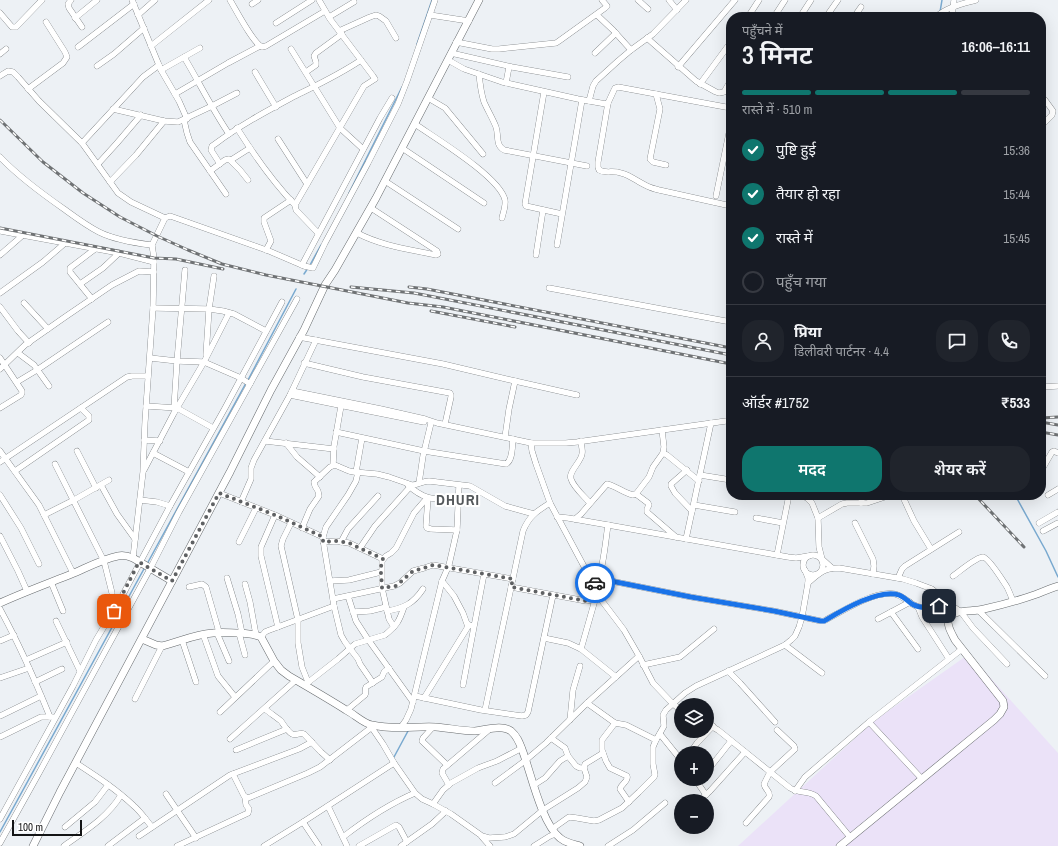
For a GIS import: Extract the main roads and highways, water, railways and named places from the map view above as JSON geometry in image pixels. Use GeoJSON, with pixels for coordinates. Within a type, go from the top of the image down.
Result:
{"type":"FeatureCollection","features":[{"type":"Feature","properties":{"kind":"waterway"},"geometry":{"type":"LineString","coordinates":[[417,44],[432,0]]}},
{"type":"Feature","properties":{"kind":"waterway"},"geometry":{"type":"LineString","coordinates":[[940,12],[942,0]]}},
{"type":"Feature","properties":{"kind":"waterway"},"geometry":{"type":"LineString","coordinates":[[349,193],[402,87]]}},
{"type":"Feature","properties":{"kind":"waterway"},"geometry":{"type":"LineString","coordinates":[[310,265],[321,245]]}},
{"type":"Feature","properties":{"kind":"waterway"},"geometry":{"type":"LineString","coordinates":[[304,274],[308,268]]}},
{"type":"Feature","properties":{"kind":"waterway"},"geometry":{"type":"LineString","coordinates":[[248,380],[296,289]]}},
{"type":"Feature","properties":{"kind":"waterway"},"geometry":{"type":"LineString","coordinates":[[147,564],[246,383]]}},
{"type":"Feature","properties":{"kind":"waterway"},"geometry":{"type":"LineString","coordinates":[[1018,500],[1046,551],[1058,577]]}},
{"type":"Feature","properties":{"kind":"waterway"},"geometry":{"type":"LineString","coordinates":[[0,832],[145,567]]}},
{"type":"Feature","properties":{"kind":"waterway"},"geometry":{"type":"LineString","coordinates":[[394,757],[408,731]]}},
{"type":"Feature","properties":{"kind":"railway"},"geometry":{"type":"LineString","coordinates":[[0,120],[43,162],[83,193],[120,217],[157,236],[222,264],[266,275],[408,303],[443,307],[726,363]]}},
{"type":"Feature","properties":{"kind":"railway"},"geometry":{"type":"LineString","coordinates":[[0,228],[154,258],[176,259],[223,269]]}},
{"type":"Feature","properties":{"kind":"railway"},"geometry":{"type":"LineString","coordinates":[[351,287],[414,293],[726,354]]}},
{"type":"Feature","properties":{"kind":"railway"},"geometry":{"type":"LineString","coordinates":[[409,287],[427,289],[726,347]]}},
{"type":"Feature","properties":{"kind":"railway"},"geometry":{"type":"LineString","coordinates":[[431,311],[515,327]]}},
{"type":"Feature","properties":{"kind":"railway"},"geometry":{"type":"LineString","coordinates":[[1046,418],[1058,417]]}},
{"type":"Feature","properties":{"kind":"railway"},"geometry":{"type":"LineString","coordinates":[[1046,423],[1058,425]]}},
{"type":"Feature","properties":{"kind":"railway"},"geometry":{"type":"LineString","coordinates":[[1046,433],[1058,435]]}},
{"type":"Feature","properties":{"kind":"railway"},"geometry":{"type":"LineString","coordinates":[[980,500],[1024,547]]}},
{"type":"Feature","properties":{"kind":"district","name":"DHURI"},"geometry":{"type":"Point","coordinates":[458,500]}}]}
